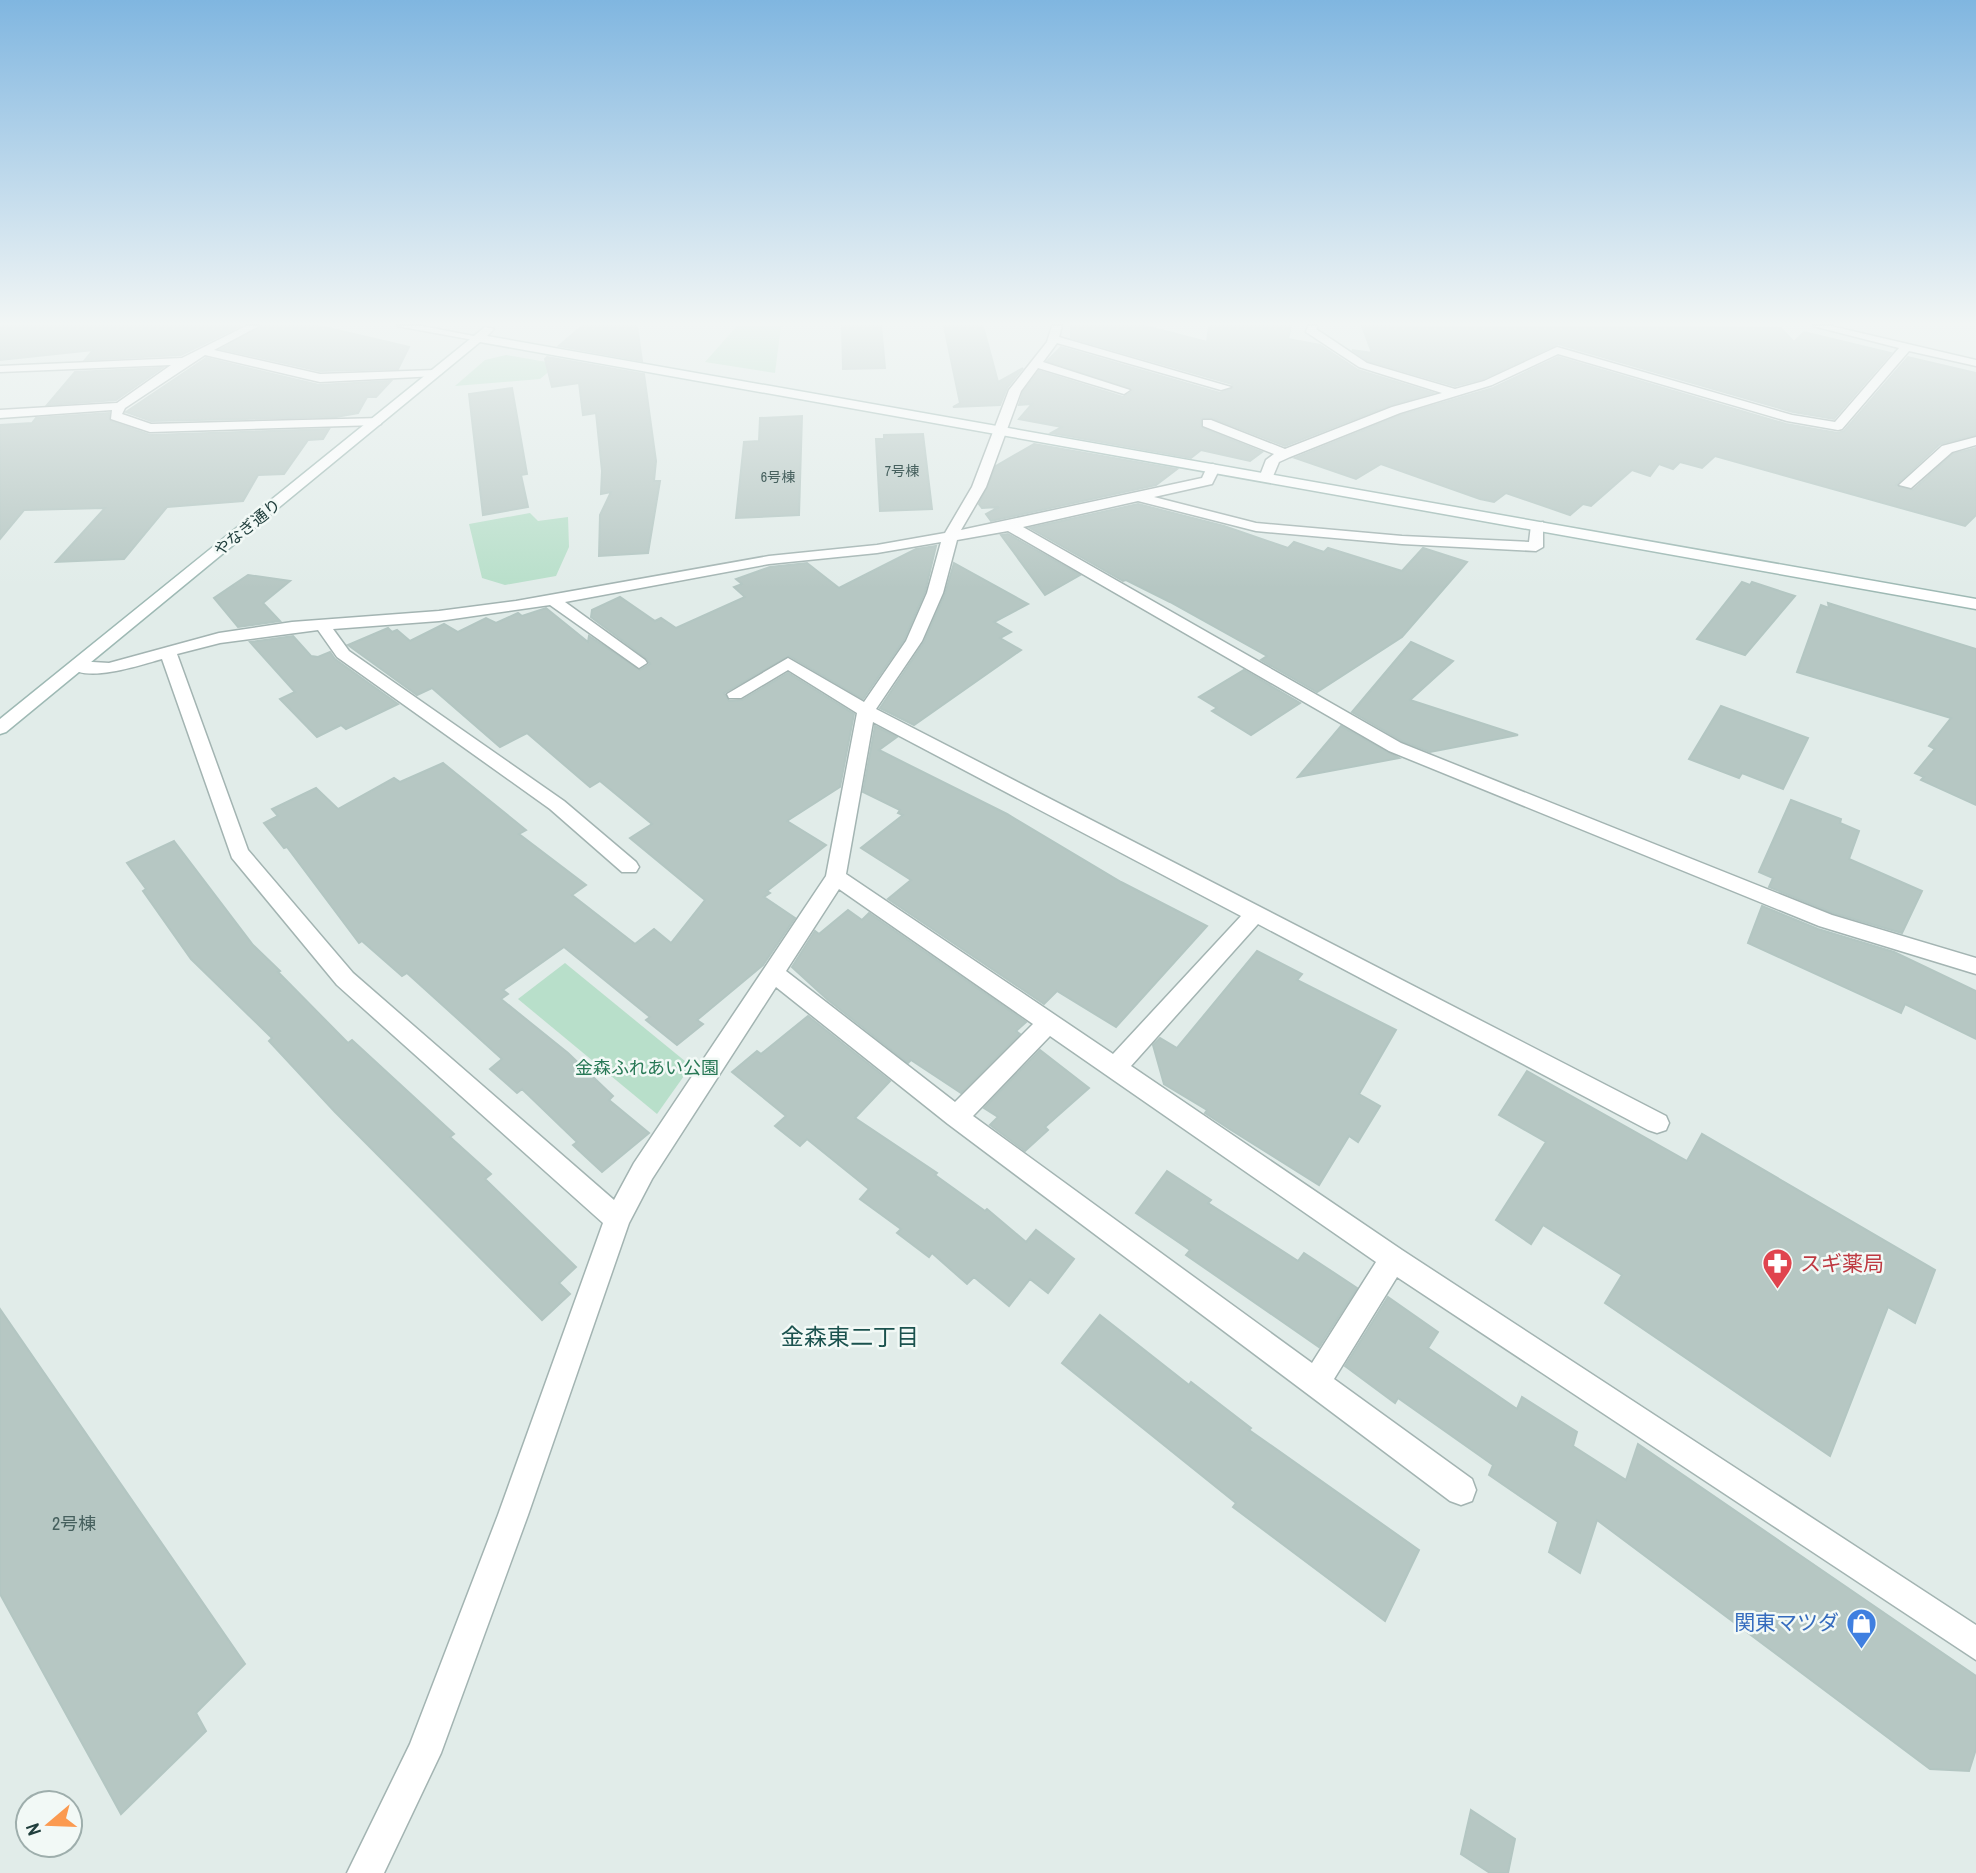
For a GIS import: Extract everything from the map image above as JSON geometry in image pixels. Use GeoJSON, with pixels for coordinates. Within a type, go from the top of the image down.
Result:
{"type":"FeatureCollection","features":[{"type":"Feature","properties":{"kind":"street"},"geometry":{"type":"LineString","coordinates":[[116,413],[115,416],[150,428],[377,421]]}},
{"type":"Feature","properties":{"kind":"street","name":"やなぎ通り"},"geometry":{"type":"LineString","coordinates":[[0,728],[386,413]]}},
{"type":"Feature","properties":{"kind":"street"},"geometry":{"type":"LineString","coordinates":[[901,413],[1976,604]]}},
{"type":"Feature","properties":{"kind":"street"},"geometry":{"type":"LineString","coordinates":[[365,1873],[424,1753],[513,1516],[617,1219],[643,1171],[775,974],[836,877],[866,711],[914,641],[935,593],[950,537],[979,487],[1006,413]]}},
{"type":"Feature","properties":{"kind":"street"},"geometry":{"type":"LineString","coordinates":[[1266,478],[1273,460],[1387,413]]}},
{"type":"Feature","properties":{"kind":"street"},"geometry":{"type":"LineString","coordinates":[[1775,413],[1838,426],[1849,413]]}},
{"type":"Feature","properties":{"kind":"street"},"geometry":{"type":"LineString","coordinates":[[1195,432],[1220,414]]}},
{"type":"Feature","properties":{"kind":"street"},"geometry":{"type":"LineString","coordinates":[[1207,423],[1285,454]]}},
{"type":"Feature","properties":{"kind":"street"},"geometry":{"type":"LineString","coordinates":[[1906,485],[1947,449],[1976,441]]}},
{"type":"Feature","properties":{"kind":"street"},"geometry":{"type":"LineString","coordinates":[[76,666],[109,668],[219,638],[323,625],[439,616],[552,599],[768,560],[877,549],[950,537],[1142,498],[1207,481],[1213,468]]}},
{"type":"Feature","properties":{"kind":"street"},"geometry":{"type":"LineString","coordinates":[[1142,498],[1256,527],[1402,540],[1536,547],[1538,525]]}},
{"type":"Feature","properties":{"kind":"street"},"geometry":{"type":"LineString","coordinates":[[1010,526],[1395,747],[1826,921],[1976,966]]}},
{"type":"Feature","properties":{"kind":"street"},"geometry":{"type":"LineString","coordinates":[[552,599],[639,663]]}},
{"type":"Feature","properties":{"kind":"street"},"geometry":{"type":"LineString","coordinates":[[323,625],[343,654],[557,805],[629,867]]}},
{"type":"Feature","properties":{"kind":"street"},"geometry":{"type":"LineString","coordinates":[[168,652],[239,853],[345,979],[617,1219]]}},
{"type":"Feature","properties":{"kind":"street"},"geometry":{"type":"LineString","coordinates":[[735,694],[788,663],[866,711],[1657,1123]]}},
{"type":"Feature","properties":{"kind":"street"},"geometry":{"type":"LineString","coordinates":[[836,877],[1393,1259],[1976,1643]]}},
{"type":"Feature","properties":{"kind":"street"},"geometry":{"type":"LineString","coordinates":[[1115,1068],[1255,914]]}},
{"type":"Feature","properties":{"kind":"street"},"geometry":{"type":"LineString","coordinates":[[775,974],[956,1117],[1461,1490]]}},
{"type":"Feature","properties":{"kind":"street"},"geometry":{"type":"LineString","coordinates":[[956,1117],[1048,1023]]}},
{"type":"Feature","properties":{"kind":"street"},"geometry":{"type":"LineString","coordinates":[[1316,1382],[1393,1259]]}},
{"type":"Feature","properties":{"kind":"green space"},"geometry":{"type":"Polygon","coordinates":[[[530,513],[538,521],[568,517],[569,547],[556,576],[505,585],[482,578],[469,524],[530,513]]]}},
{"type":"Feature","properties":{"kind":"green space","name":"金森ふれあい公園"},"geometry":{"type":"Polygon","coordinates":[[[565,963],[691,1066],[657,1114],[518,999],[565,963]]]}},
{"type":"Feature","properties":{"kind":"building"},"geometry":{"type":"Polygon","coordinates":[[[109,413],[110,421],[150,435],[329,429],[323,439],[308,440],[284,474],[258,475],[243,501],[167,507],[124,559],[56,562],[105,508],[24,510],[0,539],[0,425],[32,423],[36,418],[109,413]]]}},
{"type":"Feature","properties":{"kind":"building"},"geometry":{"type":"Polygon","coordinates":[[[130,413],[356,413],[336,417],[151,421],[130,413]]]}},
{"type":"Feature","properties":{"kind":"building"},"geometry":{"type":"Polygon","coordinates":[[[471,413],[516,413],[527,474],[521,475],[528,507],[483,515],[471,413]]]}},
{"type":"Feature","properties":{"kind":"building"},"geometry":{"type":"Polygon","coordinates":[[[596,413],[649,413],[656,461],[654,481],[660,481],[648,553],[599,556],[600,515],[611,492],[601,494],[602,471],[596,413]]]}},
{"type":"Feature","properties":{"kind":"building"},"geometry":{"type":"Polygon","coordinates":[[[1024,413],[1369,413],[1285,446],[1212,418],[1201,418],[1202,428],[1262,452],[1250,461],[1201,450],[1191,458],[1051,433],[1062,427],[1019,419],[1024,413]]]}},
{"type":"Feature","properties":{"kind":"building"},"geometry":{"type":"Polygon","coordinates":[[[1750,413],[1786,424],[1838,433],[1844,431],[1859,413],[1976,413],[1976,435],[1940,444],[1896,485],[1913,490],[1953,454],[1976,448],[1976,515],[1965,526],[1715,456],[1702,468],[1680,462],[1673,469],[1659,464],[1650,476],[1632,470],[1591,506],[1583,504],[1570,515],[1506,493],[1494,502],[1480,499],[1381,464],[1356,479],[1295,458],[1401,415],[1750,413]]]}},
{"type":"Feature","properties":{"kind":"building"},"geometry":{"type":"Polygon","coordinates":[[[1801,413],[1839,413],[1834,419],[1801,413]]]}},
{"type":"Feature","properties":{"kind":"building"},"geometry":{"type":"Polygon","coordinates":[[[802,416],[799,515],[736,518],[744,442],[759,441],[760,418],[802,416]]]}},
{"type":"Feature","properties":{"kind":"building"},"geometry":{"type":"Polygon","coordinates":[[[923,434],[932,509],[880,511],[876,439],[884,439],[884,435],[923,434]]]}},
{"type":"Feature","properties":{"kind":"building"},"geometry":{"type":"Polygon","coordinates":[[[1034,444],[1177,469],[1156,485],[991,521],[986,514],[999,507],[982,508],[979,504],[996,466],[1034,444]]]}},
{"type":"Feature","properties":{"kind":"building"},"geometry":{"type":"Polygon","coordinates":[[[1138,504],[1224,526],[1288,548],[1294,542],[1324,552],[1328,548],[1402,571],[1423,548],[1467,562],[1402,637],[1317,692],[1261,660],[1267,656],[1170,602],[1126,580],[1123,581],[1030,528],[1138,504]]]}},
{"type":"Feature","properties":{"kind":"building"},"geometry":{"type":"Polygon","coordinates":[[[1008,534],[1080,575],[1045,595],[1001,535],[1008,534]]]}},
{"type":"Feature","properties":{"kind":"building"},"geometry":{"type":"Polygon","coordinates":[[[936,546],[925,592],[904,640],[863,699],[789,656],[724,693],[729,701],[742,700],[788,673],[854,714],[840,787],[787,821],[826,845],[767,891],[770,893],[764,897],[795,918],[763,965],[697,1020],[703,1024],[677,1045],[646,1020],[650,1017],[564,947],[503,990],[508,994],[501,999],[568,1053],[613,1096],[609,1100],[649,1133],[602,1172],[573,1145],[577,1142],[522,1089],[517,1093],[490,1069],[502,1059],[407,973],[402,976],[362,941],[359,943],[287,847],[284,848],[264,823],[278,816],[272,809],[316,788],[338,809],[394,778],[400,782],[443,763],[526,830],[519,834],[586,885],[572,895],[635,944],[654,929],[671,943],[705,900],[630,838],[652,824],[600,781],[590,787],[527,733],[500,747],[432,688],[417,695],[348,645],[388,628],[392,632],[397,630],[410,641],[444,624],[458,632],[486,618],[496,623],[518,613],[522,616],[546,608],[588,642],[589,636],[640,670],[650,664],[647,659],[591,617],[592,610],[620,597],[655,621],[661,618],[676,628],[745,597],[734,587],[742,584],[736,579],[770,567],[807,563],[839,588],[916,549],[936,546]]]}},
{"type":"Feature","properties":{"kind":"building"},"geometry":{"type":"Polygon","coordinates":[[[954,563],[1028,604],[994,622],[1011,632],[1000,638],[1021,650],[914,725],[880,708],[924,642],[945,594],[954,563]]]}},
{"type":"Feature","properties":{"kind":"building"},"geometry":{"type":"Polygon","coordinates":[[[248,575],[290,581],[263,603],[280,621],[238,627],[214,598],[248,575]]]}},
{"type":"Feature","properties":{"kind":"building"},"geometry":{"type":"Polygon","coordinates":[[[1742,582],[1750,585],[1752,582],[1795,596],[1745,655],[1697,639],[1742,582]]]}},
{"type":"Feature","properties":{"kind":"building"},"geometry":{"type":"Polygon","coordinates":[[[1828,603],[1976,649],[1976,805],[1921,780],[1924,777],[1915,773],[1935,749],[1929,746],[1951,718],[1797,672],[1821,605],[1829,608],[1828,603]]]}},
{"type":"Feature","properties":{"kind":"building"},"geometry":{"type":"Polygon","coordinates":[[[293,636],[311,656],[318,657],[330,652],[335,659],[398,704],[346,729],[341,725],[317,737],[280,699],[295,692],[250,642],[293,636]]]}},
{"type":"Feature","properties":{"kind":"building"},"geometry":{"type":"Polygon","coordinates":[[[1411,642],[1453,661],[1410,700],[1518,735],[1430,752],[1402,741],[1352,712],[1411,642]]]}},
{"type":"Feature","properties":{"kind":"building"},"geometry":{"type":"Polygon","coordinates":[[[1244,670],[1300,703],[1251,735],[1212,711],[1217,708],[1199,697],[1244,670]]]}},
{"type":"Feature","properties":{"kind":"building"},"geometry":{"type":"Polygon","coordinates":[[[1721,706],[1808,738],[1783,789],[1742,773],[1739,778],[1689,759],[1721,706]]]}},
{"type":"Feature","properties":{"kind":"building"},"geometry":{"type":"Polygon","coordinates":[[[875,726],[897,737],[879,750],[1007,814],[1121,882],[1207,926],[1116,1027],[1057,991],[1044,1004],[888,899],[911,880],[861,848],[903,815],[898,813],[900,810],[863,792],[875,726]]]}},
{"type":"Feature","properties":{"kind":"building"},"geometry":{"type":"Polygon","coordinates":[[[1341,726],[1399,758],[1298,777],[1341,726]]]}},
{"type":"Feature","properties":{"kind":"building"},"geometry":{"type":"Polygon","coordinates":[[[1791,800],[1841,819],[1840,823],[1859,831],[1849,859],[1922,891],[1902,933],[1833,913],[1769,887],[1773,878],[1759,872],[1791,800]]]}},
{"type":"Feature","properties":{"kind":"building"},"geometry":{"type":"Polygon","coordinates":[[[174,841],[253,945],[280,971],[278,972],[348,1043],[352,1040],[454,1134],[450,1137],[491,1174],[485,1179],[576,1267],[559,1283],[570,1294],[542,1320],[335,1112],[269,1041],[272,1038],[191,959],[143,891],[146,889],[127,863],[174,841]]]}},
{"type":"Feature","properties":{"kind":"building"},"geometry":{"type":"Polygon","coordinates":[[[1762,906],[1818,929],[1894,952],[1976,991],[1976,1039],[1905,1004],[1901,1013],[1748,943],[1762,906]]]}},
{"type":"Feature","properties":{"kind":"building"},"geometry":{"type":"Polygon","coordinates":[[[848,910],[862,920],[869,913],[1026,1022],[1016,1031],[1020,1034],[961,1093],[911,1060],[908,1063],[828,1000],[792,967],[815,931],[819,934],[848,910]]]}},
{"type":"Feature","properties":{"kind":"building"},"geometry":{"type":"Polygon","coordinates":[[[1257,951],[1302,974],[1297,980],[1396,1030],[1359,1094],[1380,1106],[1358,1142],[1349,1136],[1319,1185],[1164,1084],[1153,1045],[1160,1038],[1177,1048],[1257,951]]]}},
{"type":"Feature","properties":{"kind":"building"},"geometry":{"type":"Polygon","coordinates":[[[808,1016],[890,1081],[855,1118],[937,1173],[935,1175],[985,1211],[987,1209],[1026,1242],[1036,1230],[1074,1259],[1048,1293],[1030,1279],[1009,1306],[974,1277],[967,1284],[932,1253],[929,1257],[897,1233],[901,1229],[860,1199],[869,1189],[807,1139],[800,1146],[775,1126],[786,1116],[732,1072],[757,1051],[761,1054],[808,1016]]]}},
{"type":"Feature","properties":{"kind":"building"},"geometry":{"type":"Polygon","coordinates":[[[1040,1050],[1089,1088],[1045,1127],[1048,1130],[1025,1151],[990,1125],[998,1117],[984,1108],[1040,1050]]]}},
{"type":"Feature","properties":{"kind":"building"},"geometry":{"type":"Polygon","coordinates":[[[1527,1071],[1687,1161],[1702,1134],[1935,1270],[1915,1323],[1888,1307],[1830,1456],[1605,1303],[1622,1275],[1543,1225],[1531,1244],[1496,1220],[1546,1142],[1499,1115],[1527,1071]]]}},
{"type":"Feature","properties":{"kind":"building"},"geometry":{"type":"Polygon","coordinates":[[[1167,1171],[1211,1200],[1208,1203],[1298,1261],[1304,1253],[1357,1288],[1319,1347],[1186,1255],[1190,1250],[1136,1213],[1167,1171]]]}},
{"type":"Feature","properties":{"kind":"building"},"geometry":{"type":"Polygon","coordinates":[[[1388,1297],[1438,1332],[1428,1348],[1517,1409],[1522,1397],[1577,1432],[1573,1446],[1626,1480],[1638,1444],[1976,1676],[1976,1749],[1969,1771],[1930,1769],[1597,1520],[1580,1573],[1549,1552],[1558,1522],[1489,1475],[1493,1465],[1398,1398],[1395,1403],[1345,1366],[1388,1297]]]}},
{"type":"Feature","properties":{"kind":"building"},"geometry":{"type":"Polygon","coordinates":[[[0,1309],[245,1664],[196,1713],[206,1731],[121,1814],[0,1594],[0,1309]]]}},
{"type":"Feature","properties":{"kind":"building"},"geometry":{"type":"Polygon","coordinates":[[[1100,1315],[1189,1385],[1191,1382],[1251,1428],[1249,1430],[1419,1550],[1385,1621],[1233,1507],[1236,1503],[1062,1363],[1100,1315]]]}},
{"type":"Feature","properties":{"kind":"building"},"geometry":{"type":"Polygon","coordinates":[[[1471,1810],[1515,1839],[1508,1873],[1490,1873],[1461,1854],[1471,1810]]]}},
{"type":"Feature","properties":{"kind":"place","name":"スギ薬局"},"geometry":{"type":"Point","coordinates":[1777,1291]}},
{"type":"Feature","properties":{"kind":"place","name":"関東マツダ"},"geometry":{"type":"Point","coordinates":[1862,1650]}},
{"type":"Feature","properties":{"kind":"district","name":"金森東二丁目"},"geometry":{"type":"Point","coordinates":[850,1337]}}]}
